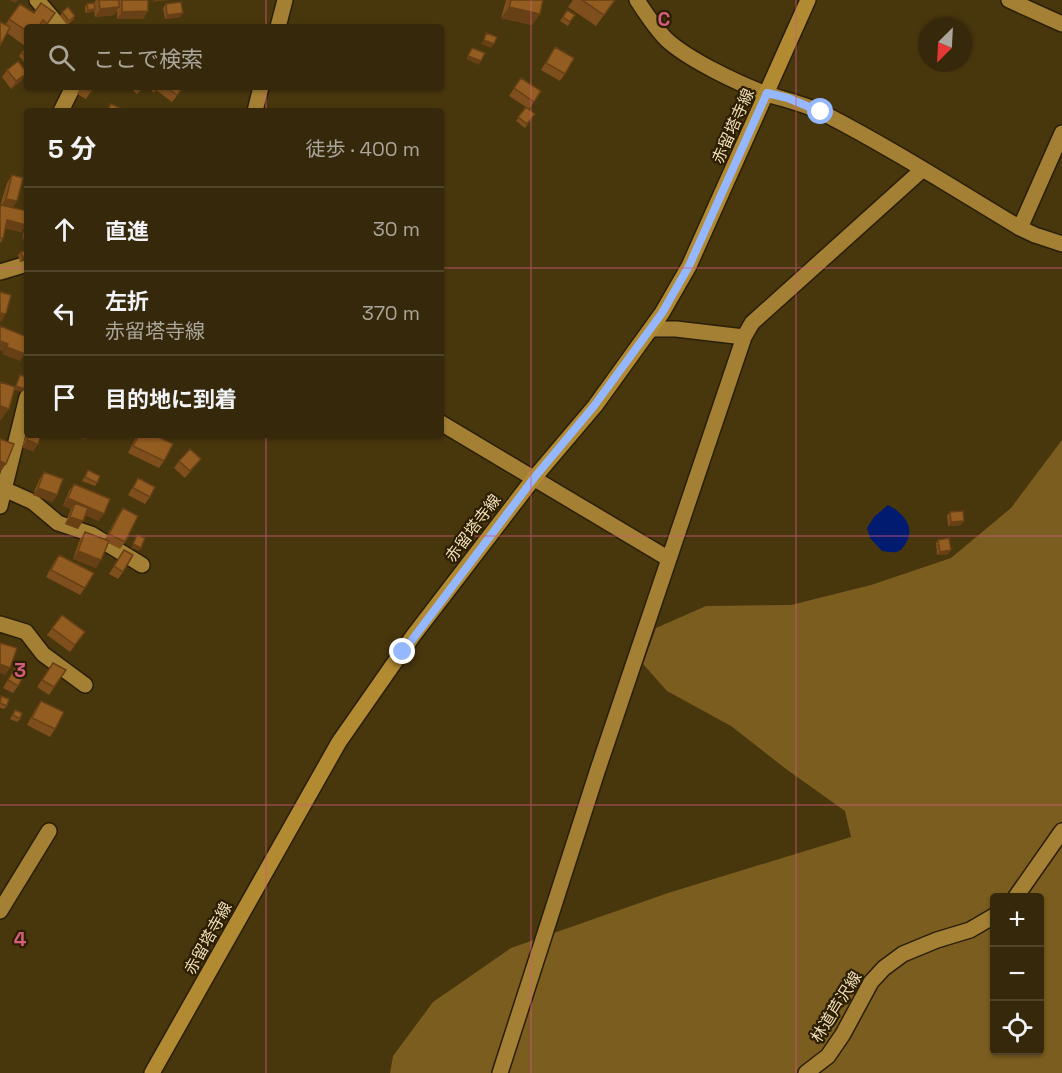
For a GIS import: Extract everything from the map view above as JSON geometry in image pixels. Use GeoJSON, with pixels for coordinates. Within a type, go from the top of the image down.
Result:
{"type":"FeatureCollection","features":[{"type":"Feature","properties":{"kind":"main road","name":"赤留塔寺線"},"geometry":{"type":"LineString","coordinates":[[152,1073],[339,742],[413,636],[534,478],[594,406],[651,329],[689,266],[808,0]]}},
{"type":"Feature","properties":{"kind":"street"},"geometry":{"type":"LineString","coordinates":[[37,0],[57,24]]}},
{"type":"Feature","properties":{"kind":"street"},"geometry":{"type":"LineString","coordinates":[[279,24],[285,0]]}},
{"type":"Feature","properties":{"kind":"street"},"geometry":{"type":"LineString","coordinates":[[637,0],[662,34],[683,52],[767,93],[788,98],[821,112],[1020,228],[1035,236],[1062,244]]}},
{"type":"Feature","properties":{"kind":"street"},"geometry":{"type":"LineString","coordinates":[[1009,0],[1062,24]]}},
{"type":"Feature","properties":{"kind":"street"},"geometry":{"type":"LineString","coordinates":[[62,108],[72,90]]}},
{"type":"Feature","properties":{"kind":"street"},"geometry":{"type":"LineString","coordinates":[[256,108],[260,90]]}},
{"type":"Feature","properties":{"kind":"street"},"geometry":{"type":"LineString","coordinates":[[1020,228],[1062,133]]}},
{"type":"Feature","properties":{"kind":"street"},"geometry":{"type":"LineString","coordinates":[[500,1073],[597,772],[744,337],[752,323],[922,170]]}},
{"type":"Feature","properties":{"kind":"street"},"geometry":{"type":"LineString","coordinates":[[0,272],[24,265]]}},
{"type":"Feature","properties":{"kind":"street"},"geometry":{"type":"LineString","coordinates":[[651,329],[676,329],[744,337]]}},
{"type":"Feature","properties":{"kind":"street"},"geometry":{"type":"LineString","coordinates":[[0,506],[24,409]]}},
{"type":"Feature","properties":{"kind":"street"},"geometry":{"type":"LineString","coordinates":[[444,425],[669,559]]}},
{"type":"Feature","properties":{"kind":"street"},"geometry":{"type":"LineString","coordinates":[[4,489],[33,502],[58,523],[92,534],[142,565]]}},
{"type":"Feature","properties":{"kind":"street"},"geometry":{"type":"LineString","coordinates":[[0,624],[26,632],[43,654],[85,685]]}},
{"type":"Feature","properties":{"kind":"street"},"geometry":{"type":"LineString","coordinates":[[0,911],[49,831]]}},
{"type":"Feature","properties":{"kind":"street"},"geometry":{"type":"LineString","coordinates":[[1018,893],[1062,831]]}},
{"type":"Feature","properties":{"kind":"street","name":"林道芦沢線"},"geometry":{"type":"LineString","coordinates":[[806,1073],[828,1056],[843,1034],[871,982],[884,968],[903,954],[970,930],[990,918]]}},
{"type":"Feature","properties":{"kind":"shaded area"},"geometry":{"type":"Polygon","coordinates":[[[1062,440],[1062,1073],[390,1073],[393,1056],[433,1002],[511,948],[668,893],[851,837],[845,811],[731,726],[667,691],[643,664],[656,628],[706,606],[791,605],[871,585],[951,558],[1011,508],[1062,440]]]}},
{"type":"Feature","properties":{"kind":"shaded area"},"geometry":{"type":"Polygon","coordinates":[[[888,505],[906,520],[909,531],[909,537],[904,546],[894,552],[882,551],[870,538],[867,528],[874,517],[888,505]]]}},
{"type":"Feature","properties":{"kind":"building"},"geometry":{"type":"Polygon","coordinates":[[[99,0],[119,0],[119,7],[100,9],[99,0]]]}},
{"type":"Feature","properties":{"kind":"building"},"geometry":{"type":"Polygon","coordinates":[[[122,0],[148,0],[148,11],[122,12],[122,0]]]}},
{"type":"Feature","properties":{"kind":"building"},"geometry":{"type":"Polygon","coordinates":[[[511,0],[543,0],[540,14],[509,7],[511,0]]]}},
{"type":"Feature","properties":{"kind":"building"},"geometry":{"type":"Polygon","coordinates":[[[582,0],[615,0],[604,15],[582,0]]]}},
{"type":"Feature","properties":{"kind":"building"},"geometry":{"type":"Polygon","coordinates":[[[181,2],[183,13],[167,15],[166,4],[181,2]]]}},
{"type":"Feature","properties":{"kind":"building"},"geometry":{"type":"Polygon","coordinates":[[[41,3],[55,13],[47,24],[43,20],[40,24],[24,24],[24,29],[9,19],[20,4],[34,13],[41,3]]]}},
{"type":"Feature","properties":{"kind":"building"},"geometry":{"type":"Polygon","coordinates":[[[94,3],[95,9],[88,10],[87,4],[94,3]]]}},
{"type":"Feature","properties":{"kind":"building"},"geometry":{"type":"Polygon","coordinates":[[[68,7],[75,16],[69,21],[62,12],[68,7]]]}},
{"type":"Feature","properties":{"kind":"building"},"geometry":{"type":"Polygon","coordinates":[[[567,10],[575,15],[570,22],[563,17],[567,10]]]}},
{"type":"Feature","properties":{"kind":"building"},"geometry":{"type":"Polygon","coordinates":[[[0,22],[10,27],[0,46],[0,22]]]}},
{"type":"Feature","properties":{"kind":"building"},"geometry":{"type":"Polygon","coordinates":[[[486,33],[497,37],[494,44],[484,40],[486,33]]]}},
{"type":"Feature","properties":{"kind":"building"},"geometry":{"type":"Polygon","coordinates":[[[555,47],[574,58],[565,74],[546,63],[555,47]]]}},
{"type":"Feature","properties":{"kind":"building"},"geometry":{"type":"Polygon","coordinates":[[[472,48],[485,53],[481,61],[468,56],[472,48]]]}},
{"type":"Feature","properties":{"kind":"building"},"geometry":{"type":"Polygon","coordinates":[[[18,61],[24,69],[24,75],[16,81],[7,70],[18,61]]]}},
{"type":"Feature","properties":{"kind":"building"},"geometry":{"type":"Polygon","coordinates":[[[521,78],[541,91],[534,102],[514,88],[521,78]]]}},
{"type":"Feature","properties":{"kind":"building"},"geometry":{"type":"Polygon","coordinates":[[[170,90],[181,90],[177,95],[170,90]]]}},
{"type":"Feature","properties":{"kind":"building"},"geometry":{"type":"Polygon","coordinates":[[[111,104],[120,108],[109,108],[111,104]]]}},
{"type":"Feature","properties":{"kind":"building"},"geometry":{"type":"Polygon","coordinates":[[[526,107],[535,114],[527,124],[518,117],[526,107]]]}},
{"type":"Feature","properties":{"kind":"building"},"geometry":{"type":"Polygon","coordinates":[[[12,175],[23,178],[17,201],[6,199],[12,175]]]}},
{"type":"Feature","properties":{"kind":"building"},"geometry":{"type":"Polygon","coordinates":[[[1,205],[24,210],[24,224],[7,220],[3,239],[0,238],[1,205]]]}},
{"type":"Feature","properties":{"kind":"building"},"geometry":{"type":"Polygon","coordinates":[[[0,292],[11,295],[6,314],[0,313],[0,292]]]}},
{"type":"Feature","properties":{"kind":"building"},"geometry":{"type":"Polygon","coordinates":[[[0,326],[24,336],[24,354],[7,347],[8,344],[0,341],[0,326]]]}},
{"type":"Feature","properties":{"kind":"building"},"geometry":{"type":"Polygon","coordinates":[[[20,375],[24,376],[24,389],[16,386],[20,375]]]}},
{"type":"Feature","properties":{"kind":"building"},"geometry":{"type":"Polygon","coordinates":[[[0,382],[15,387],[9,409],[0,406],[0,382]]]}},
{"type":"Feature","properties":{"kind":"building"},"geometry":{"type":"Polygon","coordinates":[[[28,438],[40,438],[38,444],[27,440],[28,438]]]}},
{"type":"Feature","properties":{"kind":"building"},"geometry":{"type":"Polygon","coordinates":[[[137,438],[160,438],[173,444],[164,461],[133,446],[137,438]]]}},
{"type":"Feature","properties":{"kind":"building"},"geometry":{"type":"Polygon","coordinates":[[[0,439],[14,444],[6,464],[0,461],[0,439]]]}},
{"type":"Feature","properties":{"kind":"building"},"geometry":{"type":"Polygon","coordinates":[[[190,449],[201,459],[190,471],[179,461],[190,449]]]}},
{"type":"Feature","properties":{"kind":"building"},"geometry":{"type":"Polygon","coordinates":[[[88,470],[100,476],[97,483],[85,477],[88,470]]]}},
{"type":"Feature","properties":{"kind":"building"},"geometry":{"type":"Polygon","coordinates":[[[44,472],[63,479],[57,495],[38,488],[44,472]]]}},
{"type":"Feature","properties":{"kind":"building"},"geometry":{"type":"Polygon","coordinates":[[[138,478],[155,487],[150,497],[133,488],[138,478]]]}},
{"type":"Feature","properties":{"kind":"building"},"geometry":{"type":"Polygon","coordinates":[[[74,484],[110,499],[104,514],[68,498],[74,484]]]}},
{"type":"Feature","properties":{"kind":"building"},"geometry":{"type":"Polygon","coordinates":[[[75,503],[88,508],[83,521],[70,517],[75,503]]]}},
{"type":"Feature","properties":{"kind":"building"},"geometry":{"type":"Polygon","coordinates":[[[123,508],[138,516],[125,542],[109,534],[123,508]]]}},
{"type":"Feature","properties":{"kind":"building"},"geometry":{"type":"Polygon","coordinates":[[[963,511],[964,521],[951,522],[950,512],[963,511]]]}},
{"type":"Feature","properties":{"kind":"building"},"geometry":{"type":"Polygon","coordinates":[[[85,532],[109,541],[101,560],[78,551],[85,532]]]}},
{"type":"Feature","properties":{"kind":"building"},"geometry":{"type":"Polygon","coordinates":[[[137,535],[145,538],[141,548],[133,544],[137,535]]]}},
{"type":"Feature","properties":{"kind":"building"},"geometry":{"type":"Polygon","coordinates":[[[949,538],[951,550],[940,552],[938,540],[949,538]]]}},
{"type":"Feature","properties":{"kind":"building"},"geometry":{"type":"Polygon","coordinates":[[[124,550],[133,555],[123,572],[114,566],[124,550]]]}},
{"type":"Feature","properties":{"kind":"building"},"geometry":{"type":"Polygon","coordinates":[[[59,555],[94,573],[85,588],[51,570],[59,555]]]}},
{"type":"Feature","properties":{"kind":"building"},"geometry":{"type":"Polygon","coordinates":[[[62,615],[85,632],[75,645],[52,628],[62,615]]]}},
{"type":"Feature","properties":{"kind":"building"},"geometry":{"type":"Polygon","coordinates":[[[0,643],[17,648],[10,668],[0,664],[0,643]]]}},
{"type":"Feature","properties":{"kind":"building"},"geometry":{"type":"Polygon","coordinates":[[[53,663],[66,670],[54,687],[42,680],[53,663]]]}},
{"type":"Feature","properties":{"kind":"building"},"geometry":{"type":"Polygon","coordinates":[[[16,666],[26,672],[18,686],[8,680],[16,666]]]}},
{"type":"Feature","properties":{"kind":"building"},"geometry":{"type":"Polygon","coordinates":[[[1,696],[9,699],[7,706],[0,703],[1,696]]]}},
{"type":"Feature","properties":{"kind":"building"},"geometry":{"type":"Polygon","coordinates":[[[41,701],[64,712],[55,729],[32,718],[41,701]]]}},
{"type":"Feature","properties":{"kind":"building"},"geometry":{"type":"Polygon","coordinates":[[[15,710],[22,713],[20,719],[13,715],[15,710]]]}},
{"type":"Feature","properties":{"kind":"route"},"geometry":{"type":"LineString","coordinates":[[403,652],[534,478],[645,340],[689,266],[767,93],[788,98],[821,112]]}}]}
